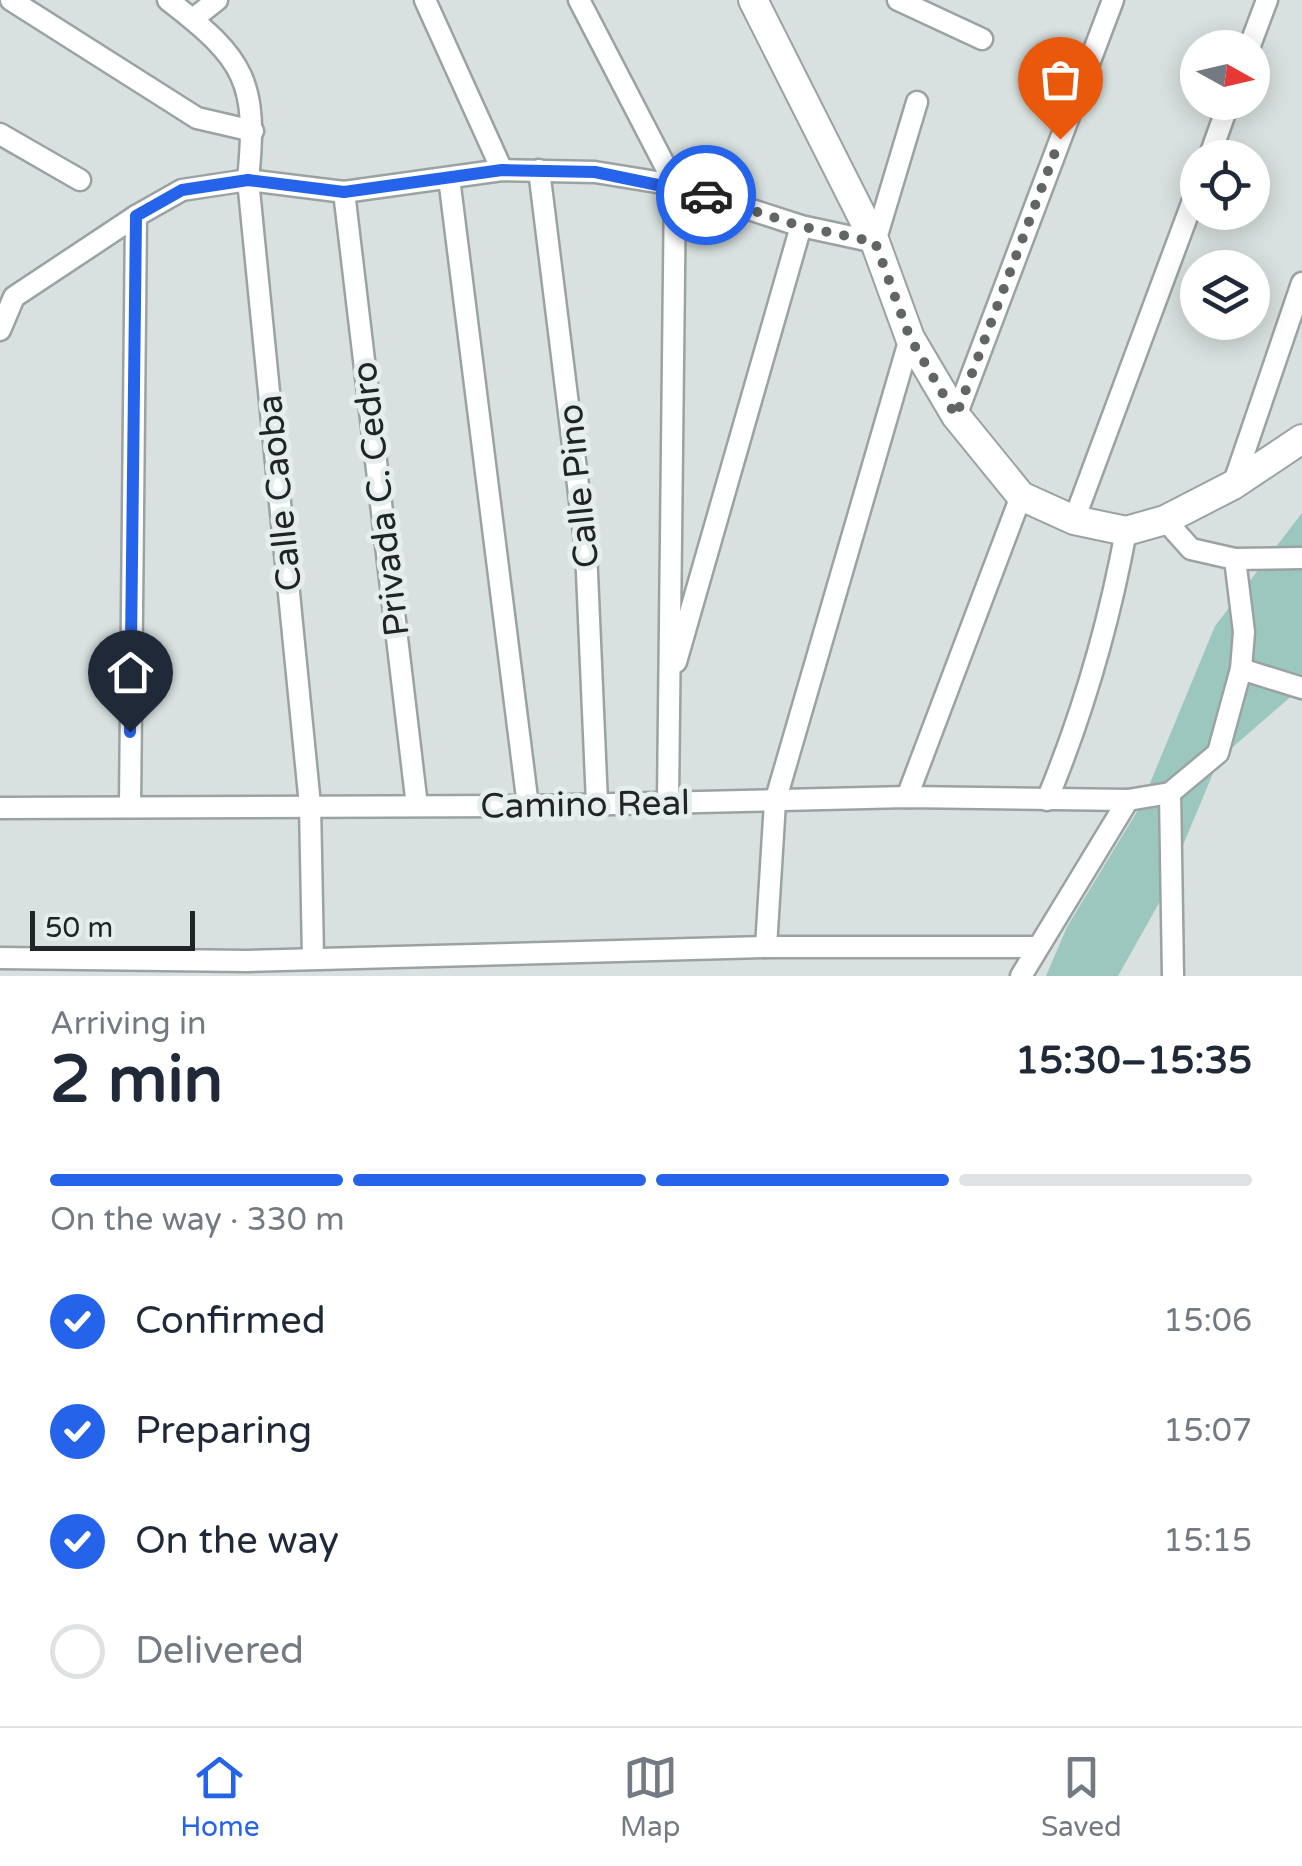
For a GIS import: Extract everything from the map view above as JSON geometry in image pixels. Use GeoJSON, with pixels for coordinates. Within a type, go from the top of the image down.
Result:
{"type":"FeatureCollection","features":[{"type":"Feature","properties":{"kind":"street"},"geometry":{"type":"LineString","coordinates":[[11,0],[196,118],[254,131]]}},
{"type":"Feature","properties":{"kind":"street","name":"Calle Caoba"},"geometry":{"type":"LineString","coordinates":[[168,0],[234,58],[247,90],[254,131],[248,180],[310,806],[312,957]]}},
{"type":"Feature","properties":{"kind":"street"},"geometry":{"type":"LineString","coordinates":[[193,18],[217,0]]}},
{"type":"Feature","properties":{"kind":"street"},"geometry":{"type":"LineString","coordinates":[[425,0],[502,170]]}},
{"type":"Feature","properties":{"kind":"street"},"geometry":{"type":"LineString","coordinates":[[579,0],[674,185],[668,802]]}},
{"type":"Feature","properties":{"kind":"street"},"geometry":{"type":"LineString","coordinates":[[753,0],[875,242],[910,338],[956,416],[1021,496],[1074,520],[1126,531],[1165,520],[1233,485],[1302,439]]}},
{"type":"Feature","properties":{"kind":"street"},"geometry":{"type":"LineString","coordinates":[[898,0],[982,39]]}},
{"type":"Feature","properties":{"kind":"street"},"geometry":{"type":"LineString","coordinates":[[956,416],[1113,0]]}},
{"type":"Feature","properties":{"kind":"street"},"geometry":{"type":"LineString","coordinates":[[1256,30],[1267,0]]}},
{"type":"Feature","properties":{"kind":"street"},"geometry":{"type":"LineString","coordinates":[[875,242],[917,102]]}},
{"type":"Feature","properties":{"kind":"street"},"geometry":{"type":"LineString","coordinates":[[0,134],[80,180]]}},
{"type":"Feature","properties":{"kind":"street"},"geometry":{"type":"LineString","coordinates":[[0,330],[14,297],[136,216],[182,190],[248,180],[344,192],[502,170],[595,172],[674,185],[800,226],[875,242]]}},
{"type":"Feature","properties":{"kind":"street","name":"Calle Pino"},"geometry":{"type":"LineString","coordinates":[[539,170],[586,550],[597,804]]}},
{"type":"Feature","properties":{"kind":"street"},"geometry":{"type":"LineString","coordinates":[[450,178],[528,806]]}},
{"type":"Feature","properties":{"kind":"street","name":"Privada C. Cedro"},"geometry":{"type":"LineString","coordinates":[[344,192],[416,806]]}},
{"type":"Feature","properties":{"kind":"street"},"geometry":{"type":"LineString","coordinates":[[130,806],[136,216]]}},
{"type":"Feature","properties":{"kind":"street"},"geometry":{"type":"LineString","coordinates":[[669,686],[800,226]]}},
{"type":"Feature","properties":{"kind":"street"},"geometry":{"type":"LineString","coordinates":[[1074,520],[1182,230]]}},
{"type":"Feature","properties":{"kind":"street"},"geometry":{"type":"LineString","coordinates":[[1233,485],[1302,283]]}},
{"type":"Feature","properties":{"kind":"street"},"geometry":{"type":"LineString","coordinates":[[766,947],[775,802],[910,338]]}},
{"type":"Feature","properties":{"kind":"street"},"geometry":{"type":"LineString","coordinates":[[907,797],[1021,496]]}},
{"type":"Feature","properties":{"kind":"street"},"geometry":{"type":"LineString","coordinates":[[1165,520],[1191,550],[1235,560],[1302,558]]}},
{"type":"Feature","properties":{"kind":"street"},"geometry":{"type":"LineString","coordinates":[[1046,800],[1075,732],[1114,599],[1126,531]]}},
{"type":"Feature","properties":{"kind":"street"},"geometry":{"type":"LineString","coordinates":[[1173,976],[1170,793],[1218,753],[1241,669],[1244,632],[1235,560]]}},
{"type":"Feature","properties":{"kind":"street"},"geometry":{"type":"LineString","coordinates":[[1241,669],[1302,688]]}},
{"type":"Feature","properties":{"kind":"street","name":"Camino Real"},"geometry":{"type":"LineString","coordinates":[[0,808],[528,806],[907,797],[1128,800],[1170,793]]}},
{"type":"Feature","properties":{"kind":"street"},"geometry":{"type":"LineString","coordinates":[[1021,976],[1128,800]]}},
{"type":"Feature","properties":{"kind":"street"},"geometry":{"type":"LineString","coordinates":[[0,958],[103,967],[251,969],[312,957],[766,947],[1036,946]]}},
{"type":"Feature","properties":{"kind":"green space"},"geometry":{"type":"Polygon","coordinates":[[[1302,513],[1302,687],[1219,759],[1158,905],[1118,976],[1046,976],[1067,927],[1141,805],[1215,626],[1302,513]]]}},
{"type":"Feature","properties":{"kind":"way so far"},"geometry":{"type":"LineString","coordinates":[[706,195],[800,226],[875,242],[910,338],[956,416],[1060,139]]}},
{"type":"Feature","properties":{"kind":"route"},"geometry":{"type":"LineString","coordinates":[[130,732],[136,216],[182,190],[248,180],[344,192],[502,170],[595,172],[674,185],[706,195]]}}]}
